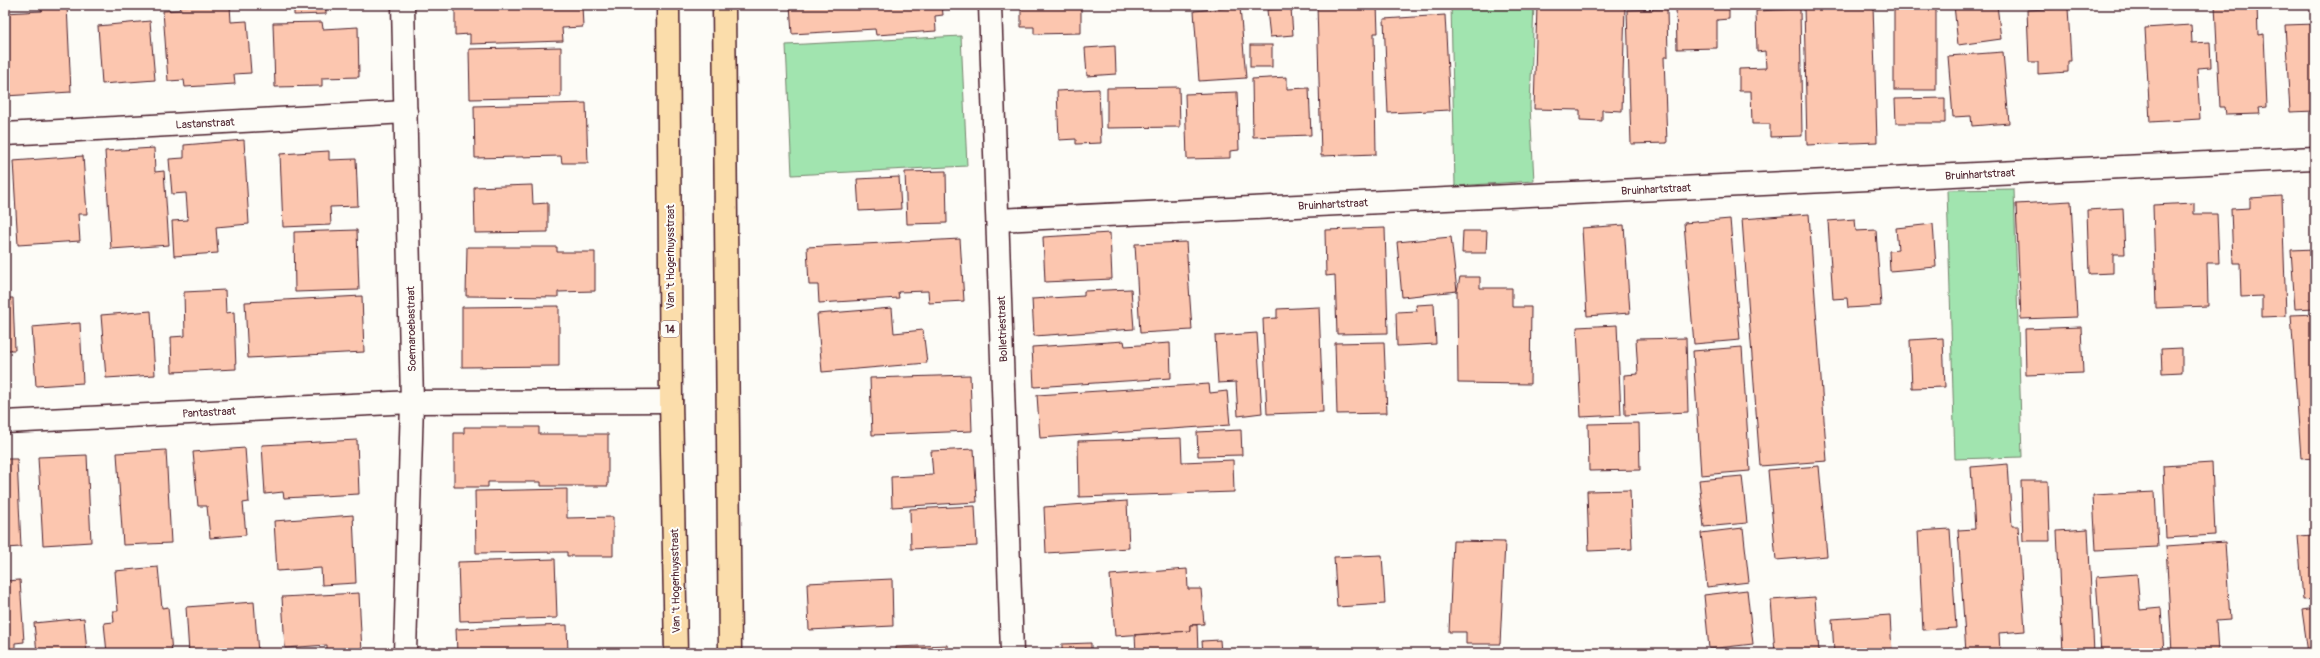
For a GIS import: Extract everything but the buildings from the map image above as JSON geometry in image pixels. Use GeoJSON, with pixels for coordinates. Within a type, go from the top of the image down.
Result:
{"type":"FeatureCollection","features":[{"type":"Feature","properties":{"kind":"main road","name":"Van 't Hogerhuysstraat"},"geometry":{"type":"LineString","coordinates":[[668,5],[671,401],[676,653]]}},
{"type":"Feature","properties":{"kind":"main road"},"geometry":{"type":"LineString","coordinates":[[724,5],[730,653]]}},
{"type":"Feature","properties":{"kind":"street","name":"Soemaroebastraat"},"geometry":{"type":"LineString","coordinates":[[403,5],[412,402],[405,653]]}},
{"type":"Feature","properties":{"kind":"street","name":"Bolletriestraat"},"geometry":{"type":"LineString","coordinates":[[990,5],[1012,653]]}},
{"type":"Feature","properties":{"kind":"street","name":"Lastanstraat"},"geometry":{"type":"LineString","coordinates":[[5,134],[406,112]]}},
{"type":"Feature","properties":{"kind":"street","name":"Bruinhartstraat"},"geometry":{"type":"LineString","coordinates":[[998,220],[2315,158]]}},
{"type":"Feature","properties":{"kind":"street","name":"Pantastraat"},"geometry":{"type":"LineString","coordinates":[[5,422],[412,402],[671,401]]}},
{"type":"Feature","properties":{"kind":"green space"},"geometry":{"type":"Polygon","coordinates":[[[1451,5],[1534,5],[1530,106],[1534,181],[1455,186],[1451,5]]]}},
{"type":"Feature","properties":{"kind":"green space"},"geometry":{"type":"Polygon","coordinates":[[[961,36],[967,166],[792,175],[786,45],[961,36]]]}},
{"type":"Feature","properties":{"kind":"green space"},"geometry":{"type":"Polygon","coordinates":[[[2014,189],[2022,457],[1955,459],[1947,190],[2014,189]]]}}]}
